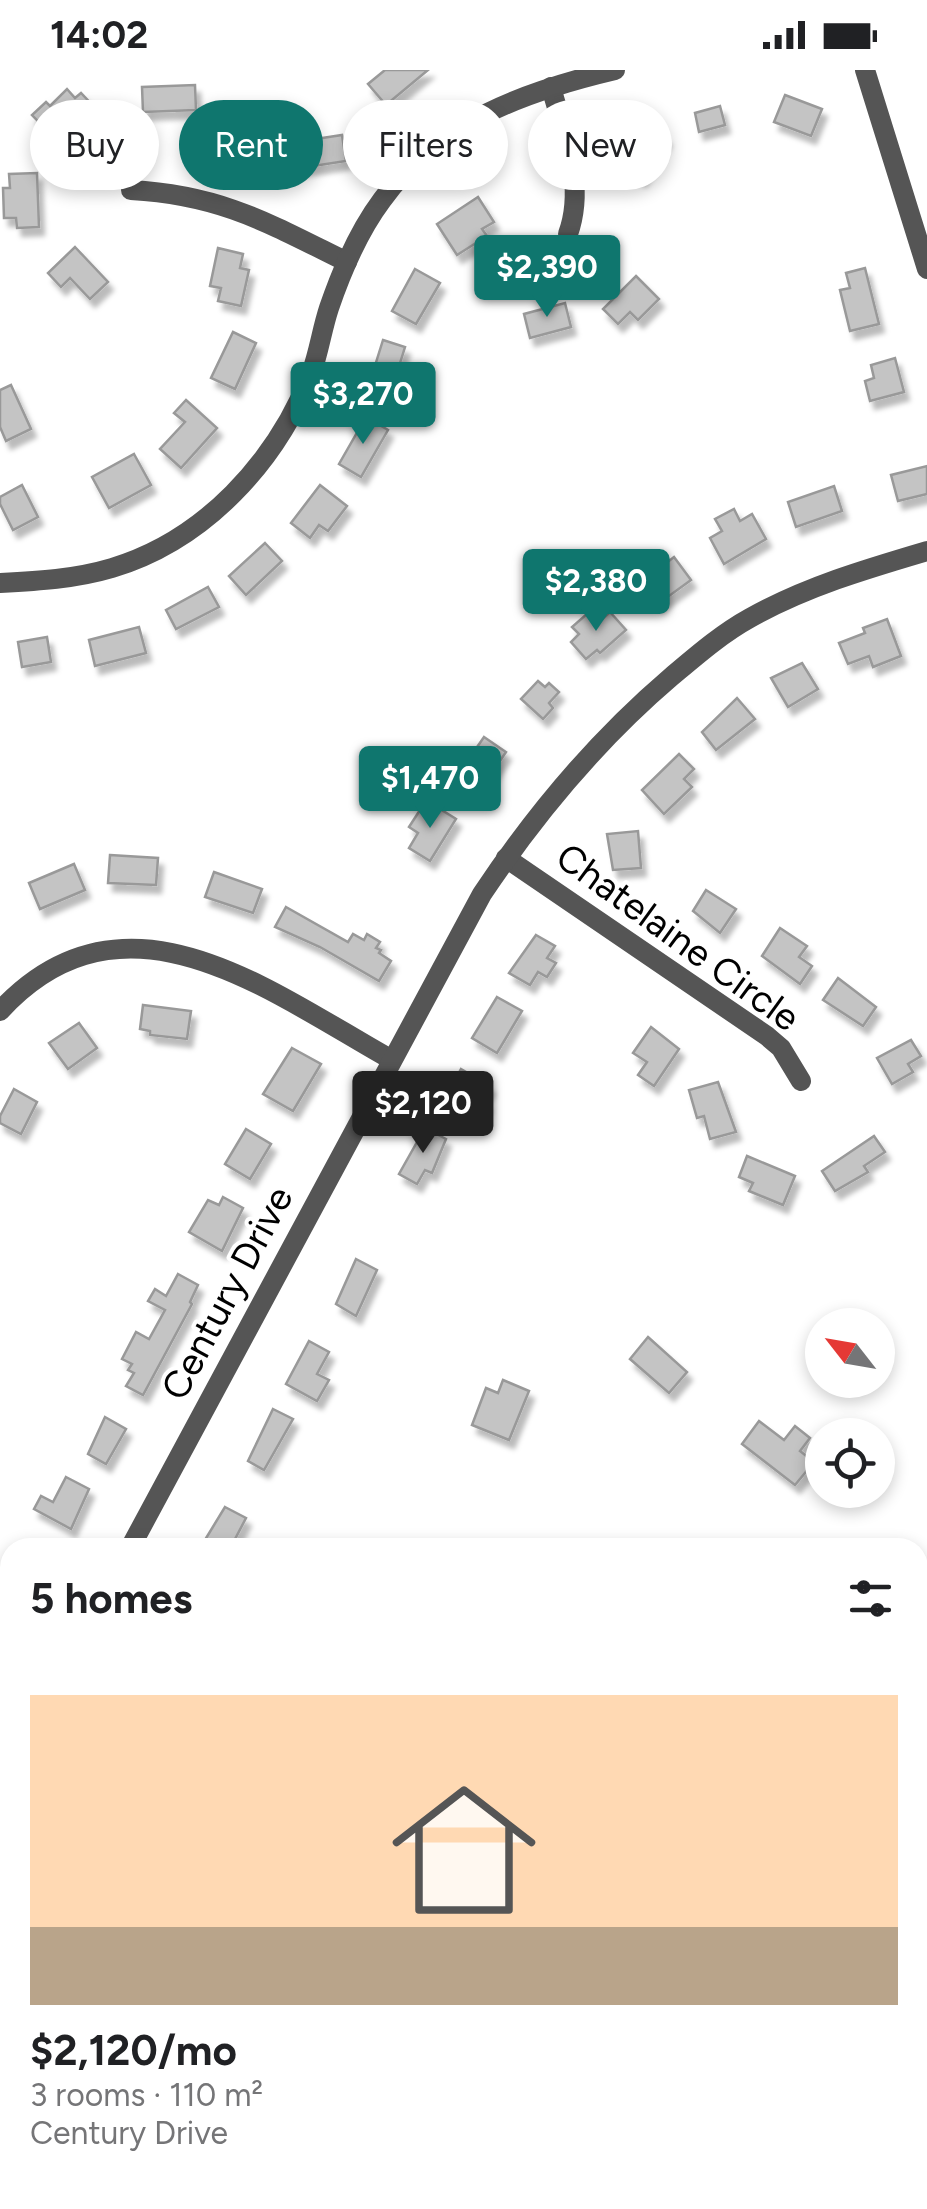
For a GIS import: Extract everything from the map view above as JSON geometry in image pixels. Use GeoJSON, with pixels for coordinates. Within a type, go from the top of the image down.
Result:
{"type":"FeatureCollection","features":[{"type":"Feature","properties":{"kind":"street"},"geometry":{"type":"LineString","coordinates":[[0,583],[53,580],[113,568],[186,534],[220,506],[254,472],[295,409],[312,371],[347,262],[384,196],[435,146],[492,109],[550,86],[615,70]]}},
{"type":"Feature","properties":{"kind":"street"},"geometry":{"type":"LineString","coordinates":[[865,70],[927,269]]}},
{"type":"Feature","properties":{"kind":"street"},"geometry":{"type":"LineString","coordinates":[[550,86],[576,182],[574,217],[568,234]]}},
{"type":"Feature","properties":{"kind":"street"},"geometry":{"type":"LineString","coordinates":[[131,190],[172,192],[239,209],[347,262]]}},
{"type":"Feature","properties":{"kind":"street","name":"Century Drive"},"geometry":{"type":"LineString","coordinates":[[135,1538],[482,894],[570,773],[612,730],[703,650],[748,619],[850,574],[927,551]]}},
{"type":"Feature","properties":{"kind":"street","name":"Chatelaine Circle"},"geometry":{"type":"LineString","coordinates":[[506,858],[767,1036],[781,1048],[801,1081]]}},
{"type":"Feature","properties":{"kind":"street"},"geometry":{"type":"LineString","coordinates":[[0,1010],[46,972],[80,958],[113,949],[181,952],[244,977],[392,1060]]}},
{"type":"Feature","properties":{"kind":"building"},"geometry":{"type":"Polygon","coordinates":[[[385,70],[428,70],[392,100],[382,100],[368,84],[385,70]]]}},
{"type":"Feature","properties":{"kind":"building"},"geometry":{"type":"Polygon","coordinates":[[[195,85],[196,100],[179,100],[179,111],[159,111],[159,100],[143,100],[142,87],[195,85]]]}},
{"type":"Feature","properties":{"kind":"building"},"geometry":{"type":"Polygon","coordinates":[[[67,89],[75,98],[81,93],[88,100],[56,100],[67,89]]]}},
{"type":"Feature","properties":{"kind":"building"},"geometry":{"type":"Polygon","coordinates":[[[785,95],[822,109],[811,136],[774,122],[785,95]]]}},
{"type":"Feature","properties":{"kind":"building"},"geometry":{"type":"Polygon","coordinates":[[[720,106],[725,125],[699,132],[695,113],[720,106]]]}},
{"type":"Feature","properties":{"kind":"building"},"geometry":{"type":"Polygon","coordinates":[[[342,135],[343,161],[323,164],[323,138],[342,135]]]}},
{"type":"Feature","properties":{"kind":"building"},"geometry":{"type":"Polygon","coordinates":[[[30,173],[30,190],[38,190],[39,227],[17,228],[16,218],[4,218],[3,188],[10,188],[9,174],[30,173]]]}},
{"type":"Feature","properties":{"kind":"building"},"geometry":{"type":"Polygon","coordinates":[[[478,197],[494,222],[482,229],[487,236],[457,255],[437,224],[478,197]]]}},
{"type":"Feature","properties":{"kind":"building"},"geometry":{"type":"Polygon","coordinates":[[[75,247],[108,282],[90,299],[70,278],[61,287],[48,273],[75,247]]]}},
{"type":"Feature","properties":{"kind":"building"},"geometry":{"type":"Polygon","coordinates":[[[218,248],[243,254],[240,268],[249,270],[241,306],[218,301],[221,288],[210,286],[218,248]]]}},
{"type":"Feature","properties":{"kind":"building"},"geometry":{"type":"Polygon","coordinates":[[[865,268],[879,324],[850,331],[840,290],[850,288],[846,273],[865,268]]]}},
{"type":"Feature","properties":{"kind":"building"},"geometry":{"type":"Polygon","coordinates":[[[415,269],[440,283],[416,324],[392,311],[415,269]]]}},
{"type":"Feature","properties":{"kind":"building"},"geometry":{"type":"Polygon","coordinates":[[[636,276],[659,299],[638,320],[630,312],[618,324],[603,309],[636,276]]]}},
{"type":"Feature","properties":{"kind":"building"},"geometry":{"type":"Polygon","coordinates":[[[565,303],[571,327],[530,338],[524,314],[565,303]]]}},
{"type":"Feature","properties":{"kind":"building"},"geometry":{"type":"Polygon","coordinates":[[[233,332],[256,343],[235,389],[211,378],[233,332]]]}},
{"type":"Feature","properties":{"kind":"building"},"geometry":{"type":"Polygon","coordinates":[[[383,340],[405,347],[391,392],[369,385],[383,340]]]}},
{"type":"Feature","properties":{"kind":"building"},"geometry":{"type":"Polygon","coordinates":[[[895,358],[904,392],[870,401],[865,381],[874,378],[871,365],[895,358]]]}},
{"type":"Feature","properties":{"kind":"building"},"geometry":{"type":"Polygon","coordinates":[[[11,385],[31,429],[6,441],[0,427],[0,390],[11,385]]]}},
{"type":"Feature","properties":{"kind":"building"},"geometry":{"type":"Polygon","coordinates":[[[186,400],[217,428],[181,468],[160,449],[185,422],[174,413],[186,400]]]}},
{"type":"Feature","properties":{"kind":"building"},"geometry":{"type":"Polygon","coordinates":[[[366,417],[388,430],[361,477],[339,464],[366,417]]]}},
{"type":"Feature","properties":{"kind":"building"},"geometry":{"type":"Polygon","coordinates":[[[134,454],[151,485],[109,508],[92,477],[134,454]]]}},
{"type":"Feature","properties":{"kind":"building"},"geometry":{"type":"Polygon","coordinates":[[[927,466],[927,494],[898,501],[891,475],[927,466]]]}},
{"type":"Feature","properties":{"kind":"building"},"geometry":{"type":"Polygon","coordinates":[[[22,485],[38,517],[13,530],[0,497],[22,485]]]}},
{"type":"Feature","properties":{"kind":"building"},"geometry":{"type":"Polygon","coordinates":[[[320,485],[347,506],[328,531],[319,525],[310,538],[291,523],[320,485]]]}},
{"type":"Feature","properties":{"kind":"building"},"geometry":{"type":"Polygon","coordinates":[[[834,486],[842,511],[796,527],[788,502],[834,486]]]}},
{"type":"Feature","properties":{"kind":"building"},"geometry":{"type":"Polygon","coordinates":[[[734,509],[740,521],[752,514],[766,539],[724,564],[710,538],[722,531],[715,519],[734,509]]]}},
{"type":"Feature","properties":{"kind":"building"},"geometry":{"type":"Polygon","coordinates":[[[265,543],[282,561],[246,595],[229,576],[265,543]]]}},
{"type":"Feature","properties":{"kind":"building"},"geometry":{"type":"Polygon","coordinates":[[[674,557],[691,580],[658,604],[642,582],[674,557]]]}},
{"type":"Feature","properties":{"kind":"building"},"geometry":{"type":"Polygon","coordinates":[[[208,587],[219,607],[176,629],[166,610],[208,587]]]}},
{"type":"Feature","properties":{"kind":"building"},"geometry":{"type":"Polygon","coordinates":[[[610,612],[626,630],[600,653],[597,650],[586,659],[571,642],[579,634],[572,627],[588,613],[597,624],[610,612]]]}},
{"type":"Feature","properties":{"kind":"building"},"geometry":{"type":"Polygon","coordinates":[[[887,619],[901,656],[873,667],[869,656],[848,664],[839,643],[887,619]]]}},
{"type":"Feature","properties":{"kind":"building"},"geometry":{"type":"Polygon","coordinates":[[[139,627],[146,653],[95,666],[89,640],[139,627]]]}},
{"type":"Feature","properties":{"kind":"building"},"geometry":{"type":"Polygon","coordinates":[[[47,637],[51,662],[22,667],[18,642],[47,637]]]}},
{"type":"Feature","properties":{"kind":"building"},"geometry":{"type":"Polygon","coordinates":[[[802,663],[818,689],[788,707],[771,678],[802,663]]]}},
{"type":"Feature","properties":{"kind":"building"},"geometry":{"type":"Polygon","coordinates":[[[538,681],[545,687],[549,683],[559,692],[543,719],[521,699],[538,681]]]}},
{"type":"Feature","properties":{"kind":"building"},"geometry":{"type":"Polygon","coordinates":[[[737,698],[755,719],[716,750],[702,732],[737,698]]]}},
{"type":"Feature","properties":{"kind":"building"},"geometry":{"type":"Polygon","coordinates":[[[484,737],[506,752],[479,792],[457,776],[484,737]]]}},
{"type":"Feature","properties":{"kind":"building"},"geometry":{"type":"Polygon","coordinates":[[[679,754],[694,769],[684,779],[692,787],[664,814],[642,790],[679,754]]]}},
{"type":"Feature","properties":{"kind":"building"},"geometry":{"type":"Polygon","coordinates":[[[432,804],[456,819],[430,861],[409,848],[418,833],[409,827],[420,810],[426,814],[432,804]]]}},
{"type":"Feature","properties":{"kind":"building"},"geometry":{"type":"Polygon","coordinates":[[[638,831],[641,868],[613,870],[607,834],[638,831]]]}},
{"type":"Feature","properties":{"kind":"building"},"geometry":{"type":"Polygon","coordinates":[[[110,855],[158,858],[156,885],[108,883],[110,855]]]}},
{"type":"Feature","properties":{"kind":"building"},"geometry":{"type":"Polygon","coordinates":[[[74,864],[85,890],[40,909],[29,883],[74,864]]]}},
{"type":"Feature","properties":{"kind":"building"},"geometry":{"type":"Polygon","coordinates":[[[214,872],[262,889],[253,913],[205,897],[214,872]]]}},
{"type":"Feature","properties":{"kind":"building"},"geometry":{"type":"Polygon","coordinates":[[[706,890],[736,909],[720,933],[693,911],[706,890]]]}},
{"type":"Feature","properties":{"kind":"building"},"geometry":{"type":"Polygon","coordinates":[[[286,907],[348,942],[353,934],[364,940],[367,934],[380,942],[376,948],[391,961],[379,981],[275,927],[286,907]]]}},
{"type":"Feature","properties":{"kind":"building"},"geometry":{"type":"Polygon","coordinates":[[[780,928],[807,946],[799,957],[812,966],[800,984],[762,956],[780,928]]]}},
{"type":"Feature","properties":{"kind":"building"},"geometry":{"type":"Polygon","coordinates":[[[536,935],[555,946],[547,958],[556,963],[547,977],[538,972],[530,985],[509,973],[536,935]]]}},
{"type":"Feature","properties":{"kind":"building"},"geometry":{"type":"Polygon","coordinates":[[[838,978],[876,1007],[863,1026],[823,1000],[838,978]]]}},
{"type":"Feature","properties":{"kind":"building"},"geometry":{"type":"Polygon","coordinates":[[[497,997],[522,1011],[497,1053],[472,1038],[497,997]]]}},
{"type":"Feature","properties":{"kind":"building"},"geometry":{"type":"Polygon","coordinates":[[[143,1005],[191,1011],[187,1039],[150,1035],[150,1031],[140,1029],[143,1005]]]}},
{"type":"Feature","properties":{"kind":"building"},"geometry":{"type":"Polygon","coordinates":[[[79,1023],[97,1048],[68,1069],[49,1043],[79,1023]]]}},
{"type":"Feature","properties":{"kind":"building"},"geometry":{"type":"Polygon","coordinates":[[[651,1027],[679,1049],[654,1086],[638,1075],[647,1062],[633,1053],[651,1027]]]}},
{"type":"Feature","properties":{"kind":"building"},"geometry":{"type":"Polygon","coordinates":[[[911,1040],[921,1056],[908,1064],[913,1072],[892,1084],[877,1058],[911,1040]]]}},
{"type":"Feature","properties":{"kind":"building"},"geometry":{"type":"Polygon","coordinates":[[[292,1048],[321,1064],[293,1111],[263,1094],[292,1048]]]}},
{"type":"Feature","properties":{"kind":"building"},"geometry":{"type":"Polygon","coordinates":[[[461,1069],[490,1086],[478,1119],[444,1100],[461,1069]]]}},
{"type":"Feature","properties":{"kind":"building"},"geometry":{"type":"Polygon","coordinates":[[[718,1082],[736,1132],[710,1139],[704,1116],[697,1118],[689,1090],[718,1082]]]}},
{"type":"Feature","properties":{"kind":"building"},"geometry":{"type":"Polygon","coordinates":[[[14,1089],[37,1102],[21,1134],[0,1123],[14,1089]]]}},
{"type":"Feature","properties":{"kind":"building"},"geometry":{"type":"Polygon","coordinates":[[[425,1128],[446,1139],[432,1173],[425,1170],[417,1184],[399,1174],[425,1128]]]}},
{"type":"Feature","properties":{"kind":"building"},"geometry":{"type":"Polygon","coordinates":[[[246,1129],[271,1144],[250,1179],[225,1164],[246,1129]]]}},
{"type":"Feature","properties":{"kind":"building"},"geometry":{"type":"Polygon","coordinates":[[[874,1136],[885,1152],[864,1166],[868,1172],[835,1191],[822,1171],[874,1136]]]}},
{"type":"Feature","properties":{"kind":"building"},"geometry":{"type":"Polygon","coordinates":[[[747,1156],[795,1176],[783,1205],[749,1191],[753,1183],[739,1177],[747,1156]]]}},
{"type":"Feature","properties":{"kind":"building"},"geometry":{"type":"Polygon","coordinates":[[[223,1197],[243,1208],[222,1251],[189,1232],[208,1200],[219,1205],[223,1197]]]}},
{"type":"Feature","properties":{"kind":"building"},"geometry":{"type":"Polygon","coordinates":[[[356,1259],[377,1270],[356,1316],[336,1304],[356,1259]]]}},
{"type":"Feature","properties":{"kind":"building"},"geometry":{"type":"Polygon","coordinates":[[[178,1274],[198,1285],[192,1304],[143,1395],[126,1386],[134,1373],[128,1370],[132,1364],[122,1359],[136,1332],[149,1339],[165,1310],[148,1301],[155,1289],[166,1296],[178,1274]]]}},
{"type":"Feature","properties":{"kind":"building"},"geometry":{"type":"Polygon","coordinates":[[[648,1337],[687,1372],[669,1393],[630,1359],[648,1337]]]}},
{"type":"Feature","properties":{"kind":"building"},"geometry":{"type":"Polygon","coordinates":[[[309,1341],[329,1352],[317,1374],[329,1380],[317,1401],[286,1384],[309,1341]]]}},
{"type":"Feature","properties":{"kind":"building"},"geometry":{"type":"Polygon","coordinates":[[[503,1380],[529,1391],[509,1440],[472,1425],[486,1388],[498,1393],[503,1380]]]}},
{"type":"Feature","properties":{"kind":"building"},"geometry":{"type":"Polygon","coordinates":[[[273,1409],[293,1419],[264,1470],[248,1461],[273,1409]]]}},
{"type":"Feature","properties":{"kind":"building"},"geometry":{"type":"Polygon","coordinates":[[[105,1417],[126,1429],[106,1464],[88,1454],[105,1417]]]}},
{"type":"Feature","properties":{"kind":"building"},"geometry":{"type":"Polygon","coordinates":[[[759,1421],[784,1440],[795,1426],[805,1434],[800,1451],[805,1455],[805,1473],[795,1485],[742,1444],[759,1421]]]}},
{"type":"Feature","properties":{"kind":"building"},"geometry":{"type":"Polygon","coordinates":[[[66,1477],[89,1489],[71,1529],[34,1509],[41,1496],[53,1502],[66,1477]]]}},
{"type":"Feature","properties":{"kind":"building"},"geometry":{"type":"Polygon","coordinates":[[[225,1507],[246,1518],[236,1538],[206,1538],[225,1507]]]}}]}
